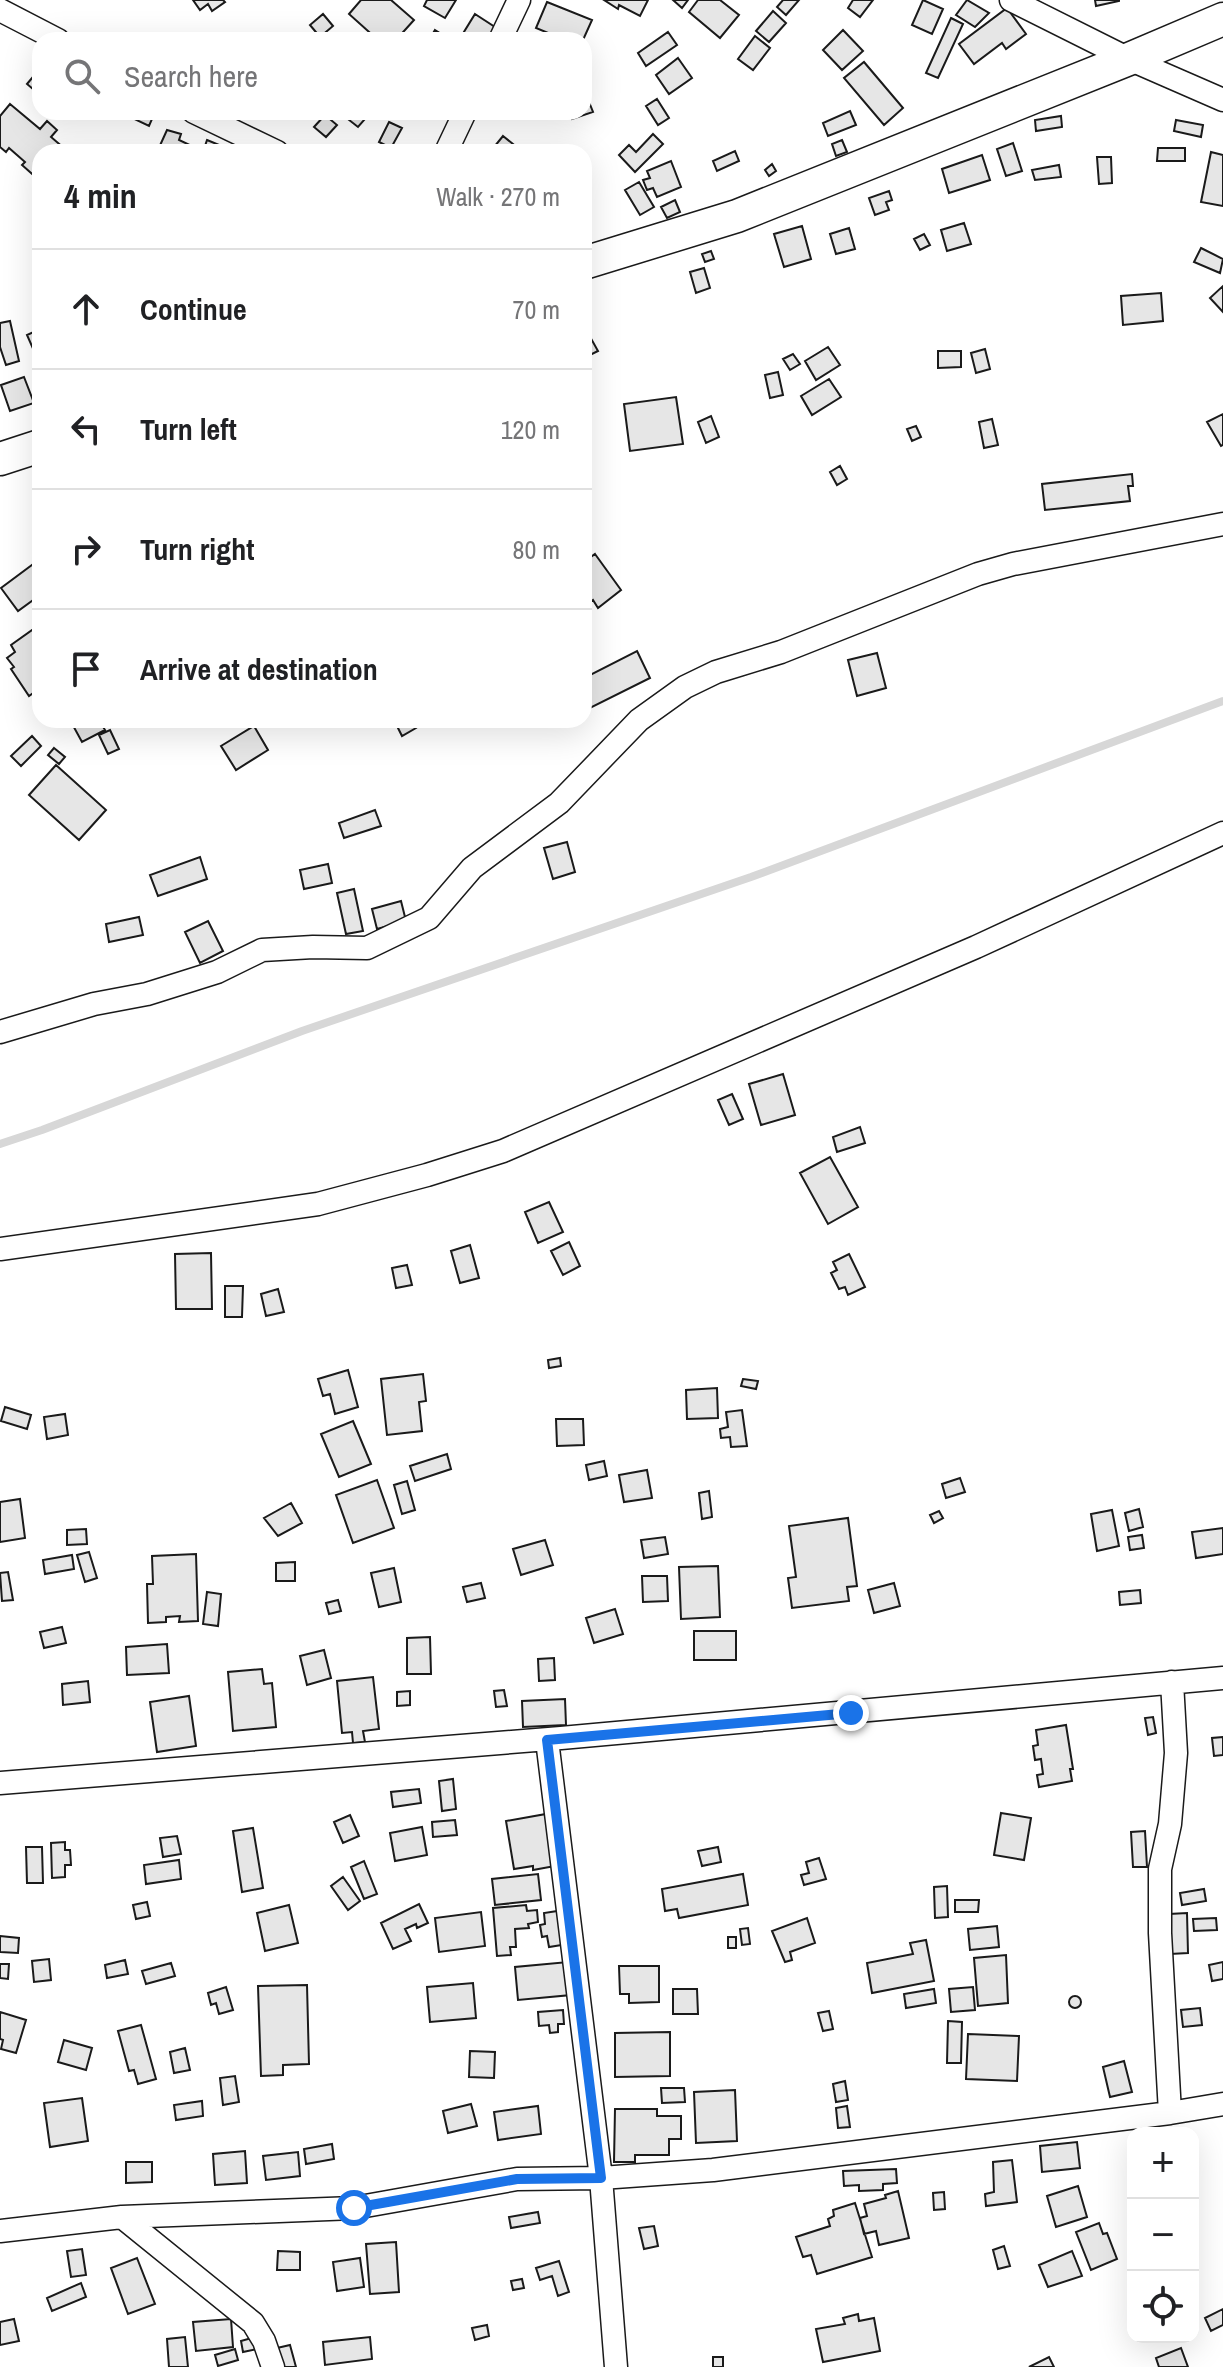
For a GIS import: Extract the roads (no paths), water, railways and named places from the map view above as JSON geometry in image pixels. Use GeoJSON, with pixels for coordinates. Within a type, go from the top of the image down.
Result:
{"type":"FeatureCollection","features":[{"type":"Feature","properties":{"kind":"street"},"geometry":{"type":"LineString","coordinates":[[504,32],[519,0]]}},
{"type":"Feature","properties":{"kind":"street"},"geometry":{"type":"LineString","coordinates":[[1011,0],[1129,59],[1223,100]]}},
{"type":"Feature","properties":{"kind":"street"},"geometry":{"type":"LineString","coordinates":[[0,10],[43,32]]}},
{"type":"Feature","properties":{"kind":"street"},"geometry":{"type":"LineString","coordinates":[[592,261],[737,216],[1223,19]]}},
{"type":"Feature","properties":{"kind":"street"},"geometry":{"type":"LineString","coordinates":[[211,120],[260,144]]}},
{"type":"Feature","properties":{"kind":"street"},"geometry":{"type":"LineString","coordinates":[[450,144],[461,120]]}},
{"type":"Feature","properties":{"kind":"street"},"geometry":{"type":"LineString","coordinates":[[0,459],[32,449]]}},
{"type":"Feature","properties":{"kind":"street"},"geometry":{"type":"LineString","coordinates":[[0,1032],[94,1004],[147,994],[217,972],[262,950],[367,948],[429,918],[472,868],[559,803],[639,720],[685,687],[716,672],[781,652],[978,574],[1013,564],[1223,524]]}},
{"type":"Feature","properties":{"kind":"street"},"geometry":{"type":"LineString","coordinates":[[0,1249],[318,1204],[503,1151],[976,947],[1223,833]]}},
{"type":"Feature","properties":{"kind":"street"},"geometry":{"type":"LineString","coordinates":[[0,1783],[547,1740],[1223,1678]]}},
{"type":"Feature","properties":{"kind":"street"},"geometry":{"type":"LineString","coordinates":[[1170,2113],[1160,1869],[1170,1824],[1176,1753],[1172,1682]]}},
{"type":"Feature","properties":{"kind":"street"},"geometry":{"type":"LineString","coordinates":[[547,1740],[601,2178],[616,2367]]}},
{"type":"Feature","properties":{"kind":"street"},"geometry":{"type":"LineString","coordinates":[[0,2231],[122,2217],[354,2208],[517,2179],[601,2178],[713,2170],[1223,2104]]}},
{"type":"Feature","properties":{"kind":"street"},"geometry":{"type":"LineString","coordinates":[[122,2217],[253,2323],[264,2341],[273,2367]]}},
{"type":"Feature","properties":{"kind":"waterway"},"geometry":{"type":"LineString","coordinates":[[0,1144],[302,1031],[751,877],[1223,701]]}}]}
